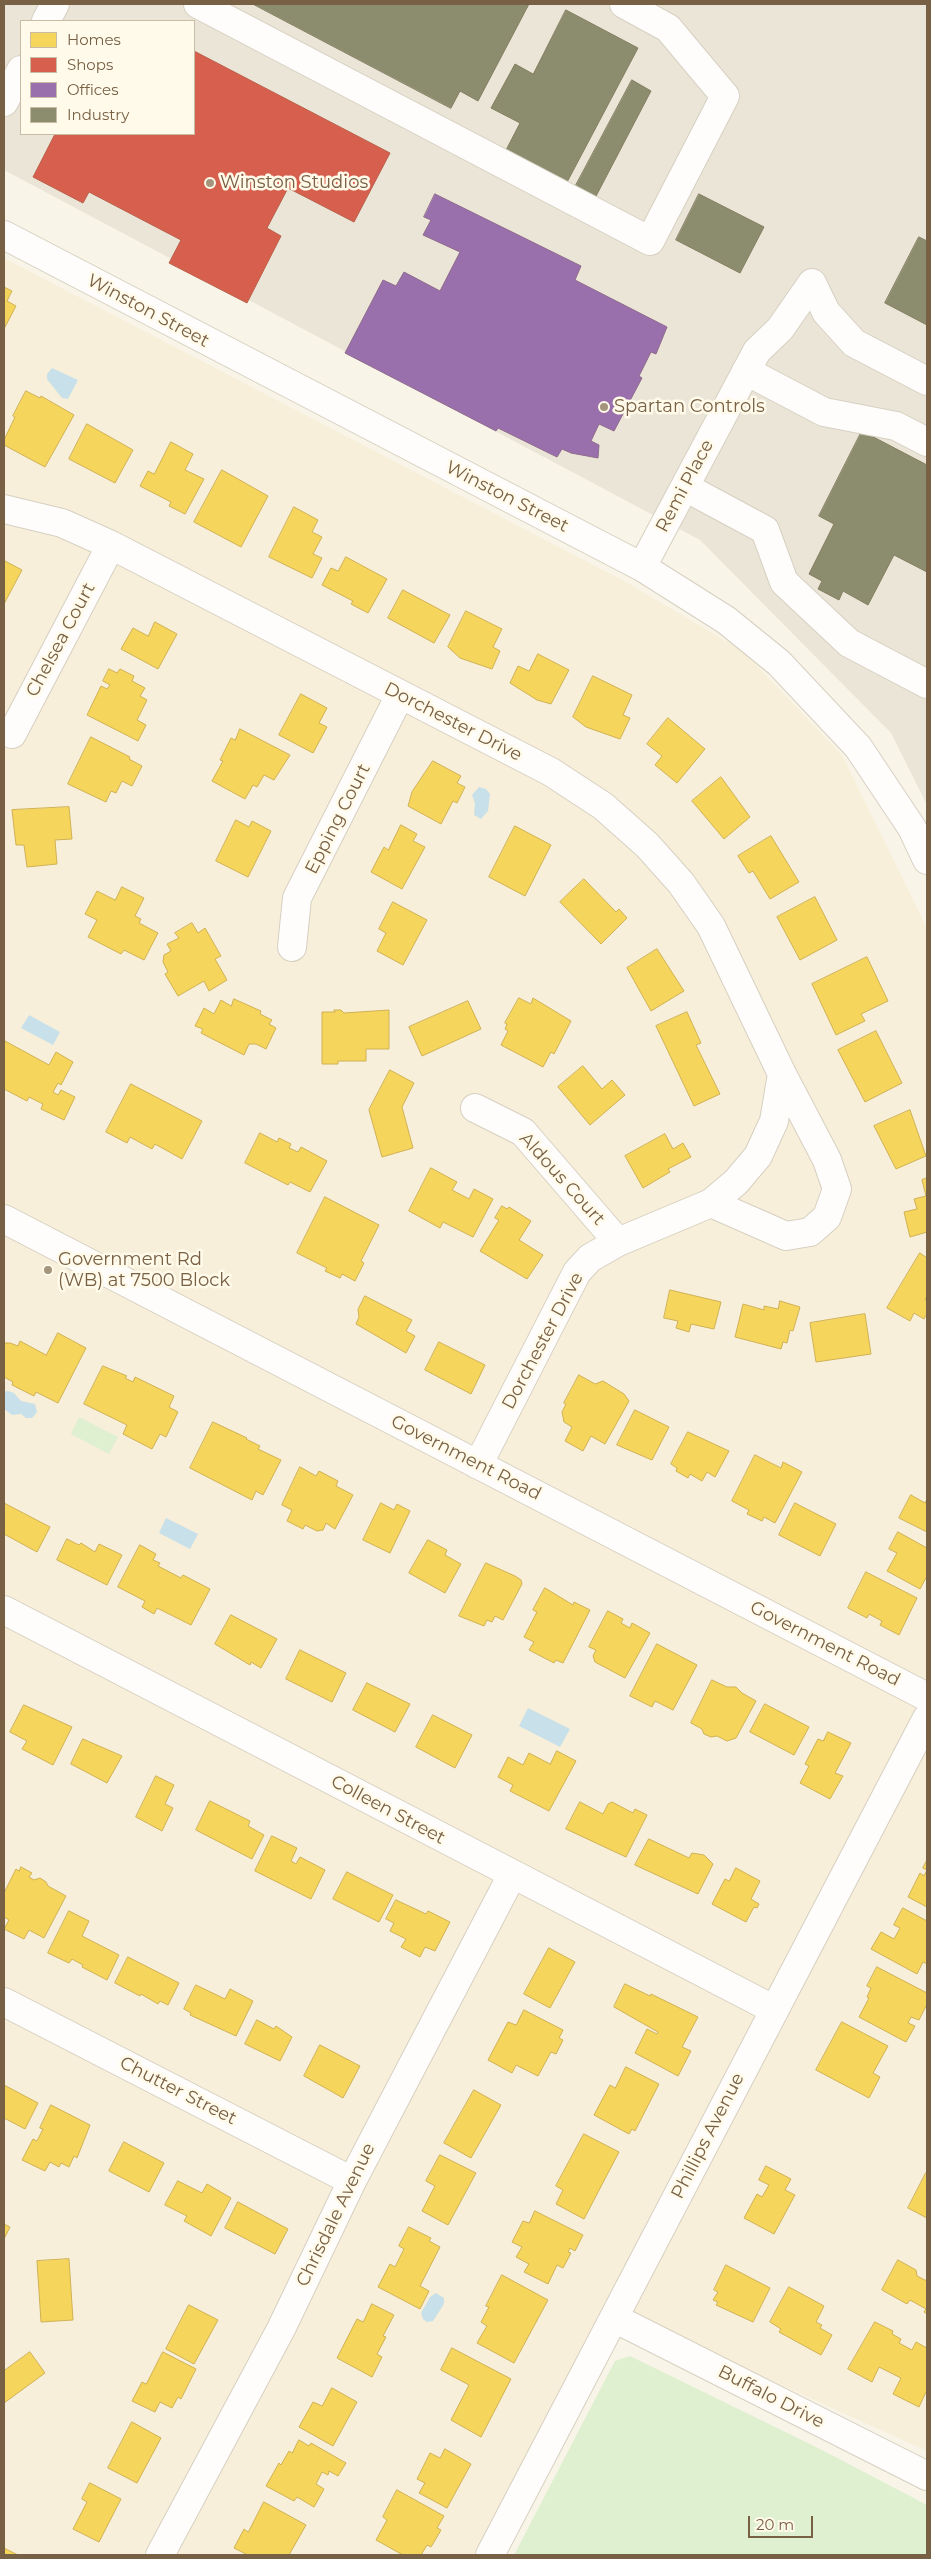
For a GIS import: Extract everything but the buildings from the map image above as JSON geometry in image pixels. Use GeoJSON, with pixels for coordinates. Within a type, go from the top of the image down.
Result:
{"type":"FeatureCollection","features":[{"type":"Feature","properties":{"kind":"street"},"geometry":{"type":"LineString","coordinates":[[47,20],[55,4]]}},
{"type":"Feature","properties":{"kind":"street"},"geometry":{"type":"LineString","coordinates":[[198,4],[650,240],[725,96],[668,28],[624,4]]}},
{"type":"Feature","properties":{"kind":"street"},"geometry":{"type":"LineString","coordinates":[[4,102],[20,72]]}},
{"type":"Feature","properties":{"kind":"street","name":"Winston Street"},"geometry":{"type":"LineString","coordinates":[[4,236],[642,567],[726,620],[779,664],[858,747],[912,828],[927,860]]}},
{"type":"Feature","properties":{"kind":"street","name":"Remi Place"},"geometry":{"type":"LineString","coordinates":[[642,567],[757,351],[780,329],[812,283],[826,312],[854,343],[927,380]]}},
{"type":"Feature","properties":{"kind":"street"},"geometry":{"type":"LineString","coordinates":[[746,371],[824,412],[896,426],[927,442]]}},
{"type":"Feature","properties":{"kind":"street"},"geometry":{"type":"LineString","coordinates":[[685,487],[765,530],[784,582],[849,643],[927,684]]}},
{"type":"Feature","properties":{"kind":"street","name":"Dorchester Drive"},"geometry":{"type":"LineString","coordinates":[[4,509],[62,523],[111,545],[550,772],[603,806],[647,845],[681,883],[712,926],[782,1074],[827,1160],[837,1188],[827,1217],[810,1232],[786,1236],[711,1203]]}},
{"type":"Feature","properties":{"kind":"street","name":"Chelsea Court"},"geometry":{"type":"LineString","coordinates":[[12,734],[111,545]]}},
{"type":"Feature","properties":{"kind":"street","name":"Epping Court"},"geometry":{"type":"LineString","coordinates":[[292,947],[297,898],[400,695]]}},
{"type":"Feature","properties":{"kind":"street","name":"Dorchester Drive"},"geometry":{"type":"LineString","coordinates":[[478,1464],[577,1272],[590,1258],[618,1242],[711,1203],[736,1182],[758,1156],[774,1121],[782,1074]]}},
{"type":"Feature","properties":{"kind":"street","name":"Aldous Court"},"geometry":{"type":"LineString","coordinates":[[476,1108],[523,1132],[618,1242]]}},
{"type":"Feature","properties":{"kind":"street","name":"Government Road"},"geometry":{"type":"LineString","coordinates":[[4,1219],[927,1697]]}},
{"type":"Feature","properties":{"kind":"street","name":"Colleen Street"},"geometry":{"type":"LineString","coordinates":[[4,1610],[512,1875],[773,2008]]}},
{"type":"Feature","properties":{"kind":"street","name":"Phillips Avenue"},"geometry":{"type":"LineString","coordinates":[[490,2555],[773,2008],[927,1718]]}},
{"type":"Feature","properties":{"kind":"street","name":"Chrisdale Avenue"},"geometry":{"type":"LineString","coordinates":[[160,2555],[281,2329],[352,2181],[512,1875]]}},
{"type":"Feature","properties":{"kind":"street","name":"Chutter Street"},"geometry":{"type":"LineString","coordinates":[[4,2002],[352,2181]]}},
{"type":"Feature","properties":{"kind":"street","name":"Buffalo Drive"},"geometry":{"type":"LineString","coordinates":[[614,2318],[926,2470]]}},
{"type":"Feature","properties":{"kind":"shaded area"},"geometry":{"type":"Polygon","coordinates":[[[4,4],[927,4],[927,805],[891,733],[700,540],[4,170],[4,4]]]}},
{"type":"Feature","properties":{"kind":"shaded area"},"geometry":{"type":"Polygon","coordinates":[[[4,258],[626,582],[743,651],[842,755],[927,928],[927,2451],[606,2306],[476,2555],[4,2555],[4,258]]]}},
{"type":"Feature","properties":{"kind":"green space"},"geometry":{"type":"Polygon","coordinates":[[[79,1417],[118,1437],[109,1454],[71,1434],[79,1417]]]}},
{"type":"Feature","properties":{"kind":"green space"},"geometry":{"type":"Polygon","coordinates":[[[630,2356],[820,2449],[927,2505],[927,2555],[514,2555],[615,2361],[630,2356]]]}},
{"type":"Feature","properties":{"kind":"water"},"geometry":{"type":"Polygon","coordinates":[[[52,368],[78,380],[68,399],[62,398],[47,379],[47,374],[52,368]]]}},
{"type":"Feature","properties":{"kind":"water"},"geometry":{"type":"Polygon","coordinates":[[[479,787],[486,789],[490,794],[488,811],[481,819],[474,815],[475,803],[472,795],[479,787]]]}},
{"type":"Feature","properties":{"kind":"water"},"geometry":{"type":"Polygon","coordinates":[[[29,1015],[60,1032],[53,1045],[21,1028],[29,1015]]]}},
{"type":"Feature","properties":{"kind":"water"},"geometry":{"type":"Polygon","coordinates":[[[4,1392],[14,1393],[21,1401],[35,1404],[37,1412],[32,1418],[26,1418],[21,1414],[12,1415],[4,1409],[4,1392]]]}},
{"type":"Feature","properties":{"kind":"water"},"geometry":{"type":"Polygon","coordinates":[[[166,1518],[198,1534],[190,1549],[159,1533],[166,1518]]]}},
{"type":"Feature","properties":{"kind":"water"},"geometry":{"type":"Polygon","coordinates":[[[528,1708],[570,1729],[560,1747],[519,1726],[528,1708]]]}},
{"type":"Feature","properties":{"kind":"water"},"geometry":{"type":"Polygon","coordinates":[[[436,2293],[444,2298],[444,2304],[433,2321],[427,2322],[423,2319],[421,2313],[430,2297],[436,2293]]]}},
{"type":"Feature","properties":{"kind":"place","name":"Winston Studios"},"geometry":{"type":"Point","coordinates":[210,183]}},
{"type":"Feature","properties":{"kind":"place","name":"Spartan Controls"},"geometry":{"type":"Point","coordinates":[604,407]}},
{"type":"Feature","properties":{"kind":"place","name":"Government Rd (WB) at 7500 Block"},"geometry":{"type":"Point","coordinates":[48,1270]}}]}
